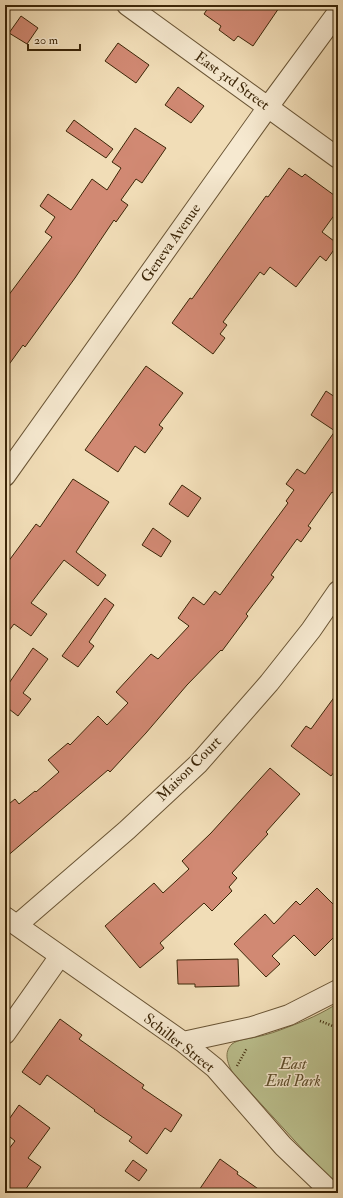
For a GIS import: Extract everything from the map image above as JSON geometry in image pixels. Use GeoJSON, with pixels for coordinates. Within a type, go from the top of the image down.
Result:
{"type":"FeatureCollection","features":[{"type":"Feature","properties":{"kind":"street","name":"East 3rd Street"},"geometry":{"type":"LineString","coordinates":[[127,5],[338,158]]}},
{"type":"Feature","properties":{"kind":"street","name":"Geneva Avenue"},"geometry":{"type":"LineString","coordinates":[[5,476],[268,107],[338,12]]}},
{"type":"Feature","properties":{"kind":"street","name":"Maison Court"},"geometry":{"type":"LineString","coordinates":[[11,921],[127,830],[198,764],[269,683],[311,630],[338,591]]}},
{"type":"Feature","properties":{"kind":"street","name":"Schiller Street"},"geometry":{"type":"LineString","coordinates":[[11,921],[183,1042],[215,1068],[283,1146],[331,1193]]}},
{"type":"Feature","properties":{"kind":"street"},"geometry":{"type":"LineString","coordinates":[[5,1034],[60,956]]}},
{"type":"Feature","properties":{"kind":"street"},"geometry":{"type":"LineString","coordinates":[[183,1042],[252,1027],[289,1015],[338,990]]}},
{"type":"Feature","properties":{"kind":"green space","name":"East End Park"},"geometry":{"type":"Polygon","coordinates":[[[338,1003],[338,1185],[305,1152],[232,1072],[227,1054],[229,1047],[235,1042],[268,1034],[294,1025],[338,1003]]]}},
{"type":"Feature","properties":{"kind":"building"},"geometry":{"type":"Polygon","coordinates":[[[210,5],[281,5],[253,46],[238,36],[234,41],[219,30],[221,26],[204,14],[210,5]]]}},
{"type":"Feature","properties":{"kind":"building"},"geometry":{"type":"Polygon","coordinates":[[[21,16],[38,28],[27,44],[9,33],[21,16]]]}},
{"type":"Feature","properties":{"kind":"building"},"geometry":{"type":"Polygon","coordinates":[[[118,43],[149,65],[136,83],[105,61],[118,43]]]}},
{"type":"Feature","properties":{"kind":"building"},"geometry":{"type":"Polygon","coordinates":[[[178,87],[204,106],[191,123],[165,105],[178,87]]]}},
{"type":"Feature","properties":{"kind":"building"},"geometry":{"type":"Polygon","coordinates":[[[74,120],[113,149],[106,158],[66,131],[74,120]]]}},
{"type":"Feature","properties":{"kind":"building"},"geometry":{"type":"Polygon","coordinates":[[[135,128],[166,148],[142,183],[136,179],[121,200],[128,205],[116,222],[114,220],[75,278],[25,347],[23,345],[5,370],[5,300],[52,237],[45,232],[55,217],[40,206],[48,194],[71,210],[92,179],[107,190],[121,168],[112,162],[135,128]]]}},
{"type":"Feature","properties":{"kind":"building"},"geometry":{"type":"Polygon","coordinates":[[[289,168],[302,177],[305,174],[338,198],[338,210],[322,232],[338,244],[326,261],[320,256],[296,287],[270,267],[264,275],[260,272],[223,322],[227,325],[220,334],[225,338],[213,354],[172,323],[190,298],[192,299],[266,196],[268,197],[289,168]]]}},
{"type":"Feature","properties":{"kind":"building"},"geometry":{"type":"Polygon","coordinates":[[[146,366],[183,393],[159,425],[163,428],[145,453],[135,446],[118,472],[85,450],[146,366]]]}},
{"type":"Feature","properties":{"kind":"building"},"geometry":{"type":"Polygon","coordinates":[[[326,391],[338,399],[338,496],[332,492],[308,526],[311,528],[301,542],[297,539],[271,575],[274,577],[246,614],[248,616],[222,651],[221,650],[187,685],[110,772],[108,770],[5,858],[5,807],[15,799],[19,804],[35,791],[36,792],[59,772],[48,760],[68,743],[70,745],[98,716],[107,725],[128,703],[116,692],[151,654],[158,659],[189,626],[178,618],[193,597],[204,605],[215,591],[220,595],[288,503],[286,501],[294,490],[286,484],[297,469],[305,474],[335,431],[311,415],[326,391]]]}},
{"type":"Feature","properties":{"kind":"building"},"geometry":{"type":"Polygon","coordinates":[[[73,479],[109,502],[76,552],[106,575],[98,586],[64,560],[31,603],[47,614],[31,636],[14,624],[5,636],[5,566],[36,524],[40,527],[73,479]]]}},
{"type":"Feature","properties":{"kind":"building"},"geometry":{"type":"Polygon","coordinates":[[[182,485],[201,498],[188,517],[169,504],[182,485]]]}},
{"type":"Feature","properties":{"kind":"building"},"geometry":{"type":"Polygon","coordinates":[[[153,528],[171,541],[161,557],[142,545],[153,528]]]}},
{"type":"Feature","properties":{"kind":"building"},"geometry":{"type":"Polygon","coordinates":[[[105,598],[114,605],[89,642],[94,646],[78,667],[62,656],[105,598]]]}},
{"type":"Feature","properties":{"kind":"building"},"geometry":{"type":"Polygon","coordinates":[[[33,648],[48,659],[23,693],[31,699],[18,716],[5,706],[5,689],[33,648]]]}},
{"type":"Feature","properties":{"kind":"building"},"geometry":{"type":"Polygon","coordinates":[[[338,692],[338,767],[331,776],[291,746],[306,726],[311,729],[338,692]]]}},
{"type":"Feature","properties":{"kind":"building"},"geometry":{"type":"Polygon","coordinates":[[[270,768],[300,794],[266,832],[268,834],[232,873],[237,878],[229,887],[232,891],[212,911],[204,903],[160,943],[164,948],[140,968],[105,926],[154,883],[163,893],[189,869],[182,861],[211,833],[270,768]]]}},
{"type":"Feature","properties":{"kind":"building"},"geometry":{"type":"Polygon","coordinates":[[[317,888],[338,909],[338,933],[315,956],[294,935],[272,956],[280,964],[266,977],[234,944],[265,914],[274,924],[296,901],[300,905],[317,888]]]}},
{"type":"Feature","properties":{"kind":"building"},"geometry":{"type":"Polygon","coordinates":[[[238,959],[239,986],[195,987],[195,984],[178,984],[177,960],[238,959]]]}},
{"type":"Feature","properties":{"kind":"building"},"geometry":{"type":"Polygon","coordinates":[[[60,1019],[82,1035],[79,1039],[144,1085],[142,1088],[182,1115],[171,1132],[165,1128],[147,1154],[129,1141],[132,1137],[94,1111],[95,1110],[47,1075],[40,1085],[22,1072],[60,1019]]]}},
{"type":"Feature","properties":{"kind":"building"},"geometry":{"type":"Polygon","coordinates":[[[19,1105],[50,1128],[28,1158],[41,1167],[23,1193],[5,1193],[5,1154],[15,1141],[5,1133],[5,1125],[19,1105]]]}},
{"type":"Feature","properties":{"kind":"building"},"geometry":{"type":"Polygon","coordinates":[[[220,1159],[238,1172],[237,1174],[264,1193],[197,1193],[220,1159]]]}},
{"type":"Feature","properties":{"kind":"building"},"geometry":{"type":"Polygon","coordinates":[[[133,1160],[147,1170],[139,1181],[125,1171],[133,1160]]]}}]}
